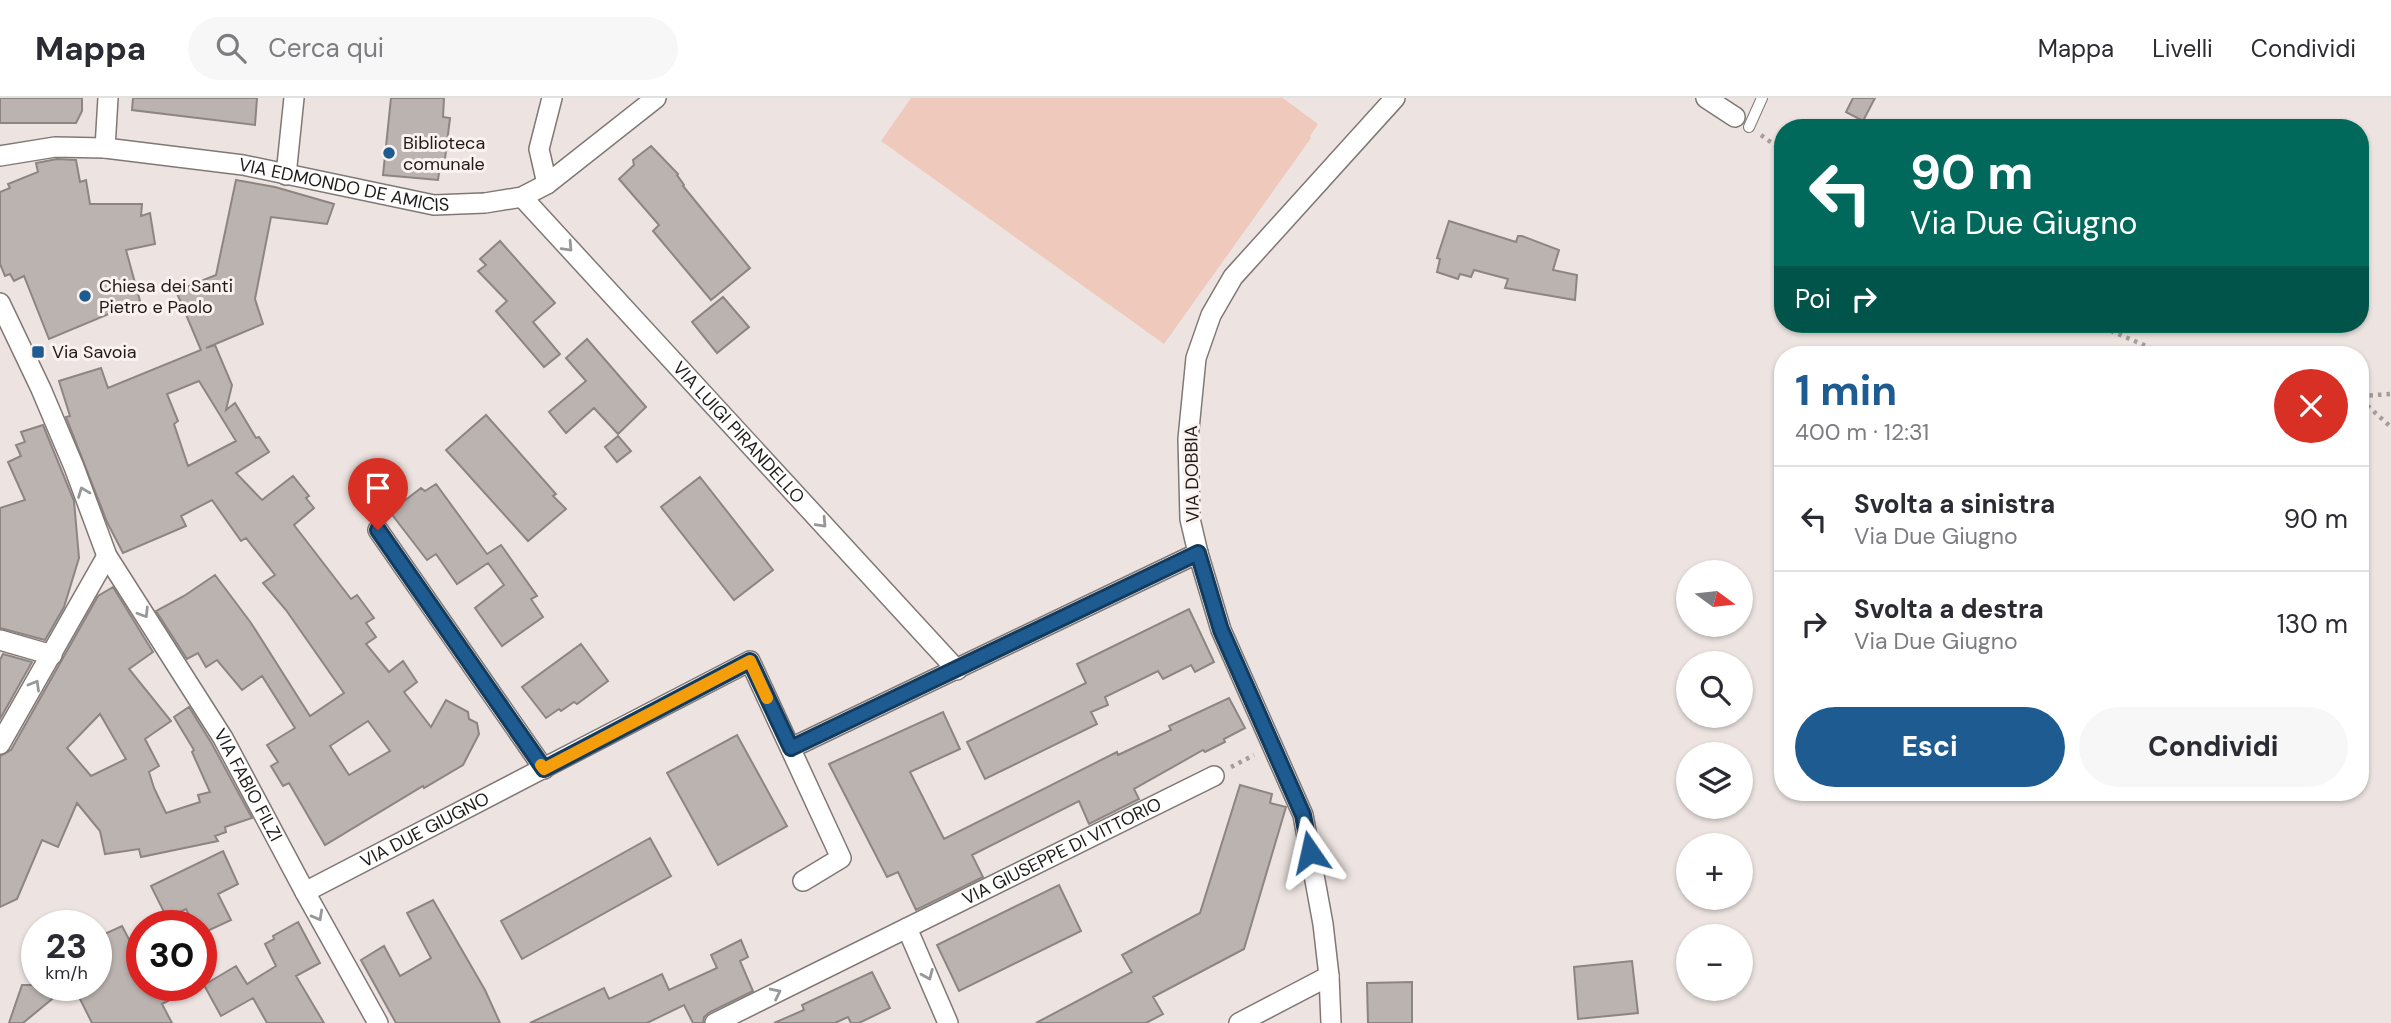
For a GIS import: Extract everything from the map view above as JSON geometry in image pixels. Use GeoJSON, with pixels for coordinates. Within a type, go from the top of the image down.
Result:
{"type":"FeatureCollection","features":[{"type":"Feature","properties":{"kind":"street"},"geometry":{"type":"LineString","coordinates":[[105,148],[108,98]]}},
{"type":"Feature","properties":{"kind":"street"},"geometry":{"type":"LineString","coordinates":[[286,175],[294,98]]}},
{"type":"Feature","properties":{"kind":"street"},"geometry":{"type":"LineString","coordinates":[[547,184],[539,149],[552,98]]}},
{"type":"Feature","properties":{"kind":"street","name":"VIA EDMONDO DE AMICIS"},"geometry":{"type":"LineString","coordinates":[[0,156],[55,147],[105,148],[243,165],[434,205],[485,203],[522,197],[547,184],[656,98]]}},
{"type":"Feature","properties":{"kind":"street","name":"VIA DOBBIA"},"geometry":{"type":"LineString","coordinates":[[1331,1023],[1323,924],[1303,815],[1221,630],[1190,519],[1188,439],[1196,358],[1211,316],[1233,277],[1395,98]]}},
{"type":"Feature","properties":{"kind":"street"},"geometry":{"type":"LineString","coordinates":[[1706,98],[1742,122]]}},
{"type":"Feature","properties":{"kind":"street","name":"VIA LUIGI PIRANDELLO"},"geometry":{"type":"LineString","coordinates":[[522,197],[957,670]]}},
{"type":"Feature","properties":{"kind":"street"},"geometry":{"type":"LineString","coordinates":[[0,303],[41,389],[107,555],[0,744]]}},
{"type":"Feature","properties":{"kind":"street"},"geometry":{"type":"LineString","coordinates":[[378,530],[544,769]]}},
{"type":"Feature","properties":{"kind":"street"},"geometry":{"type":"LineString","coordinates":[[791,748],[1198,553]]}},
{"type":"Feature","properties":{"kind":"street","name":"VIA FABIO FILZI"},"geometry":{"type":"LineString","coordinates":[[107,555],[223,738],[378,1023]]}},
{"type":"Feature","properties":{"kind":"street"},"geometry":{"type":"LineString","coordinates":[[0,640],[52,655]]}},
{"type":"Feature","properties":{"kind":"street","name":"VIA DUE GIUGNO"},"geometry":{"type":"LineString","coordinates":[[305,892],[750,661],[841,858],[803,881]]}},
{"type":"Feature","properties":{"kind":"street","name":"VIA GIUSEPPE DI VITTORIO"},"geometry":{"type":"LineString","coordinates":[[715,1023],[1214,776]]}},
{"type":"Feature","properties":{"kind":"street"},"geometry":{"type":"LineString","coordinates":[[907,928],[948,1023]]}},
{"type":"Feature","properties":{"kind":"street"},"geometry":{"type":"LineString","coordinates":[[1239,1023],[1329,975]]}},
{"type":"Feature","properties":{"kind":"lane"},"geometry":{"type":"LineString","coordinates":[[1742,122],[1762,98]]}},
{"type":"Feature","properties":{"kind":"path"},"geometry":{"type":"LineString","coordinates":[[2116,333],[2146,346]]}},
{"type":"Feature","properties":{"kind":"path"},"geometry":{"type":"LineString","coordinates":[[2369,397],[2391,394]]}},
{"type":"Feature","properties":{"kind":"path"},"geometry":{"type":"LineString","coordinates":[[2369,406],[2391,427]]}},
{"type":"Feature","properties":{"kind":"path"},"geometry":{"type":"LineString","coordinates":[[1214,776],[1273,744]]}},
{"type":"Feature","properties":{"kind":"shaded area"},"geometry":{"type":"Polygon","coordinates":[[[911,98],[1283,98],[1318,124],[1311,138],[1164,344],[881,141],[911,98]]]}},
{"type":"Feature","properties":{"kind":"building"},"geometry":{"type":"Polygon","coordinates":[[[0,98],[82,98],[82,111],[76,123],[0,123],[0,98]]]}},
{"type":"Feature","properties":{"kind":"building"},"geometry":{"type":"Polygon","coordinates":[[[133,98],[257,98],[255,125],[132,110],[133,98]]]}},
{"type":"Feature","properties":{"kind":"building"},"geometry":{"type":"Polygon","coordinates":[[[391,98],[444,98],[443,117],[450,118],[444,167],[440,166],[438,180],[383,175],[391,98]]]}},
{"type":"Feature","properties":{"kind":"building"},"geometry":{"type":"Polygon","coordinates":[[[1853,98],[1875,98],[1864,119],[1846,112],[1853,98]]]}},
{"type":"Feature","properties":{"kind":"building"},"geometry":{"type":"Polygon","coordinates":[[[651,146],[678,174],[683,186],[750,268],[711,300],[653,231],[659,225],[619,179],[634,165],[633,160],[651,146]]]}},
{"type":"Feature","properties":{"kind":"building"},"geometry":{"type":"Polygon","coordinates":[[[57,159],[76,160],[80,182],[86,180],[90,204],[142,204],[141,216],[150,213],[155,244],[126,250],[140,301],[49,339],[24,276],[14,281],[10,274],[5,276],[0,264],[0,192],[10,188],[8,184],[38,172],[36,163],[57,159]]]}},
{"type":"Feature","properties":{"kind":"building"},"geometry":{"type":"Polygon","coordinates":[[[236,180],[275,187],[334,204],[327,224],[271,217],[255,299],[263,324],[206,348],[215,345],[232,385],[226,410],[235,403],[256,438],[259,437],[269,452],[236,473],[262,500],[293,476],[309,496],[306,498],[314,508],[294,525],[351,599],[357,595],[374,618],[366,623],[376,637],[366,644],[389,672],[403,661],[417,682],[404,692],[431,727],[446,700],[468,712],[469,719],[477,723],[479,734],[463,765],[325,845],[289,783],[283,786],[271,766],[278,762],[267,745],[295,728],[262,676],[242,690],[217,660],[206,667],[198,653],[187,659],[156,611],[215,575],[251,623],[310,716],[344,693],[286,610],[263,583],[275,575],[246,538],[241,541],[212,500],[181,516],[186,526],[123,553],[107,522],[66,417],[70,416],[59,381],[101,368],[108,388],[201,350],[176,291],[216,275],[236,180]],[[199,381],[167,394],[178,421],[174,424],[188,466],[236,441],[199,381]],[[368,721],[330,746],[349,775],[390,751],[368,721]]]}},
{"type":"Feature","properties":{"kind":"building"},"geometry":{"type":"Polygon","coordinates":[[[1449,221],[1516,242],[1518,236],[1522,236],[1559,250],[1553,270],[1577,275],[1575,300],[1505,288],[1508,279],[1474,270],[1471,277],[1460,274],[1458,279],[1437,272],[1440,259],[1437,258],[1449,221]]]}},
{"type":"Feature","properties":{"kind":"building"},"geometry":{"type":"Polygon","coordinates":[[[500,241],[555,303],[533,322],[560,354],[544,367],[496,311],[507,301],[478,271],[486,265],[480,259],[500,241]]]}},
{"type":"Feature","properties":{"kind":"building"},"geometry":{"type":"Polygon","coordinates":[[[723,297],[749,327],[717,353],[692,322],[723,297]]]}},
{"type":"Feature","properties":{"kind":"building"},"geometry":{"type":"Polygon","coordinates":[[[587,339],[646,407],[618,434],[594,408],[566,433],[549,412],[586,381],[566,358],[587,339]]]}},
{"type":"Feature","properties":{"kind":"building"},"geometry":{"type":"Polygon","coordinates":[[[486,415],[556,494],[553,496],[566,509],[528,541],[446,450],[486,415]]]}},
{"type":"Feature","properties":{"kind":"building"},"geometry":{"type":"Polygon","coordinates":[[[43,425],[74,501],[79,558],[64,607],[45,640],[0,628],[0,508],[25,500],[8,462],[21,456],[16,445],[25,442],[21,432],[43,425]]]}},
{"type":"Feature","properties":{"kind":"building"},"geometry":{"type":"Polygon","coordinates":[[[618,436],[631,451],[617,462],[605,447],[618,436]]]}},
{"type":"Feature","properties":{"kind":"building"},"geometry":{"type":"Polygon","coordinates":[[[700,477],[773,570],[734,600],[661,507],[700,477]]]}},
{"type":"Feature","properties":{"kind":"building"},"geometry":{"type":"Polygon","coordinates":[[[436,484],[487,554],[501,545],[537,596],[531,599],[543,617],[502,646],[475,608],[504,585],[488,563],[457,584],[436,554],[427,560],[390,512],[421,488],[425,491],[436,484]]]}},
{"type":"Feature","properties":{"kind":"building"},"geometry":{"type":"Polygon","coordinates":[[[113,587],[153,652],[129,669],[171,721],[145,739],[159,766],[149,772],[166,813],[200,802],[198,795],[210,792],[192,752],[194,750],[174,717],[189,707],[252,818],[225,827],[226,832],[215,836],[218,841],[141,857],[139,849],[105,854],[100,831],[77,803],[58,847],[42,840],[17,899],[0,907],[0,756],[11,750],[98,596],[113,587]],[[100,714],[67,748],[91,776],[126,759],[100,714]]]}},
{"type":"Feature","properties":{"kind":"building"},"geometry":{"type":"Polygon","coordinates":[[[1189,609],[1214,662],[1195,672],[1191,665],[1163,679],[1158,671],[1105,697],[1108,705],[1091,712],[1097,724],[985,779],[967,742],[1086,683],[1077,664],[1189,609]]]}},
{"type":"Feature","properties":{"kind":"building"},"geometry":{"type":"Polygon","coordinates":[[[581,644],[608,681],[577,704],[574,702],[546,718],[522,687],[581,644]]]}},
{"type":"Feature","properties":{"kind":"building"},"geometry":{"type":"Polygon","coordinates":[[[3,654],[32,662],[0,719],[0,660],[3,654]]]}},
{"type":"Feature","properties":{"kind":"building"},"geometry":{"type":"Polygon","coordinates":[[[1229,698],[1245,728],[1224,739],[1225,742],[1205,752],[1203,750],[1134,789],[1139,799],[1089,824],[1079,801],[972,855],[983,877],[916,910],[898,872],[887,877],[829,764],[943,712],[960,749],[910,772],[944,839],[1117,752],[1118,755],[1171,730],[1169,726],[1229,698]]]}},
{"type":"Feature","properties":{"kind":"building"},"geometry":{"type":"Polygon","coordinates":[[[737,735],[787,826],[718,865],[667,773],[737,735]]]}},
{"type":"Feature","properties":{"kind":"building"},"geometry":{"type":"Polygon","coordinates":[[[1240,785],[1272,794],[1270,803],[1286,807],[1244,949],[1153,997],[1163,1014],[1146,1023],[1036,1023],[1132,972],[1122,955],[1200,913],[1240,785]]]}},
{"type":"Feature","properties":{"kind":"building"},"geometry":{"type":"Polygon","coordinates":[[[650,838],[671,876],[522,959],[501,921],[650,838]]]}},
{"type":"Feature","properties":{"kind":"building"},"geometry":{"type":"Polygon","coordinates":[[[223,851],[238,884],[218,894],[231,920],[217,927],[217,910],[163,910],[151,886],[223,851]]]}},
{"type":"Feature","properties":{"kind":"building"},"geometry":{"type":"Polygon","coordinates":[[[1059,885],[1081,931],[959,991],[937,945],[1059,885]]]}},
{"type":"Feature","properties":{"kind":"building"},"geometry":{"type":"Polygon","coordinates":[[[433,900],[485,990],[500,1023],[396,1023],[361,960],[384,946],[400,976],[431,958],[407,913],[433,900]]]}},
{"type":"Feature","properties":{"kind":"building"},"geometry":{"type":"Polygon","coordinates":[[[298,922],[320,963],[296,976],[324,1023],[267,1023],[253,998],[221,1016],[213,1001],[217,1001],[217,977],[236,966],[247,984],[276,966],[265,944],[274,939],[273,936],[298,922]]]}},
{"type":"Feature","properties":{"kind":"building"},"geometry":{"type":"Polygon","coordinates":[[[122,926],[126,934],[126,1001],[168,1001],[162,1004],[172,1023],[92,1023],[81,1001],[112,1001],[112,931],[122,926]]]}},
{"type":"Feature","properties":{"kind":"building"},"geometry":{"type":"Polygon","coordinates":[[[741,940],[748,957],[740,961],[753,991],[710,1012],[704,1017],[703,1023],[693,1023],[684,1005],[647,1023],[530,1023],[604,988],[609,999],[662,974],[669,990],[717,968],[711,955],[741,940]]]}},
{"type":"Feature","properties":{"kind":"building"},"geometry":{"type":"Polygon","coordinates":[[[1632,961],[1638,1013],[1578,1019],[1574,967],[1632,961]]]}},
{"type":"Feature","properties":{"kind":"building"},"geometry":{"type":"Polygon","coordinates":[[[872,972],[890,1008],[859,1023],[851,1023],[848,1017],[835,1023],[774,1023],[804,1010],[802,1005],[872,972]]]}},
{"type":"Feature","properties":{"kind":"building"},"geometry":{"type":"Polygon","coordinates":[[[1412,982],[1412,1023],[1368,1023],[1367,983],[1412,982]]]}},
{"type":"Feature","properties":{"kind":"building"},"geometry":{"type":"Polygon","coordinates":[[[21,988],[21,1001],[50,1001],[23,1023],[9,1023],[21,988]]]}},
{"type":"Feature","properties":{"kind":"slow traffic"},"geometry":{"type":"LineString","coordinates":[[541,765],[544,769],[750,661],[767,698]]}},
{"type":"Feature","properties":{"kind":"place","name":"Biblioteca comunale"},"geometry":{"type":"Point","coordinates":[389,153]}},
{"type":"Feature","properties":{"kind":"place","name":"Chiesa dei Santi Pietro e Paolo"},"geometry":{"type":"Point","coordinates":[85,296]}},
{"type":"Feature","properties":{"kind":"place","name":"Via Savoia"},"geometry":{"type":"Point","coordinates":[38,352]}},
{"type":"Feature","properties":{"kind":"route"},"geometry":{"type":"LineString","coordinates":[[378,530],[544,769],[750,661],[791,748],[1198,553],[1221,630],[1303,815],[1310,852]]}}]}
